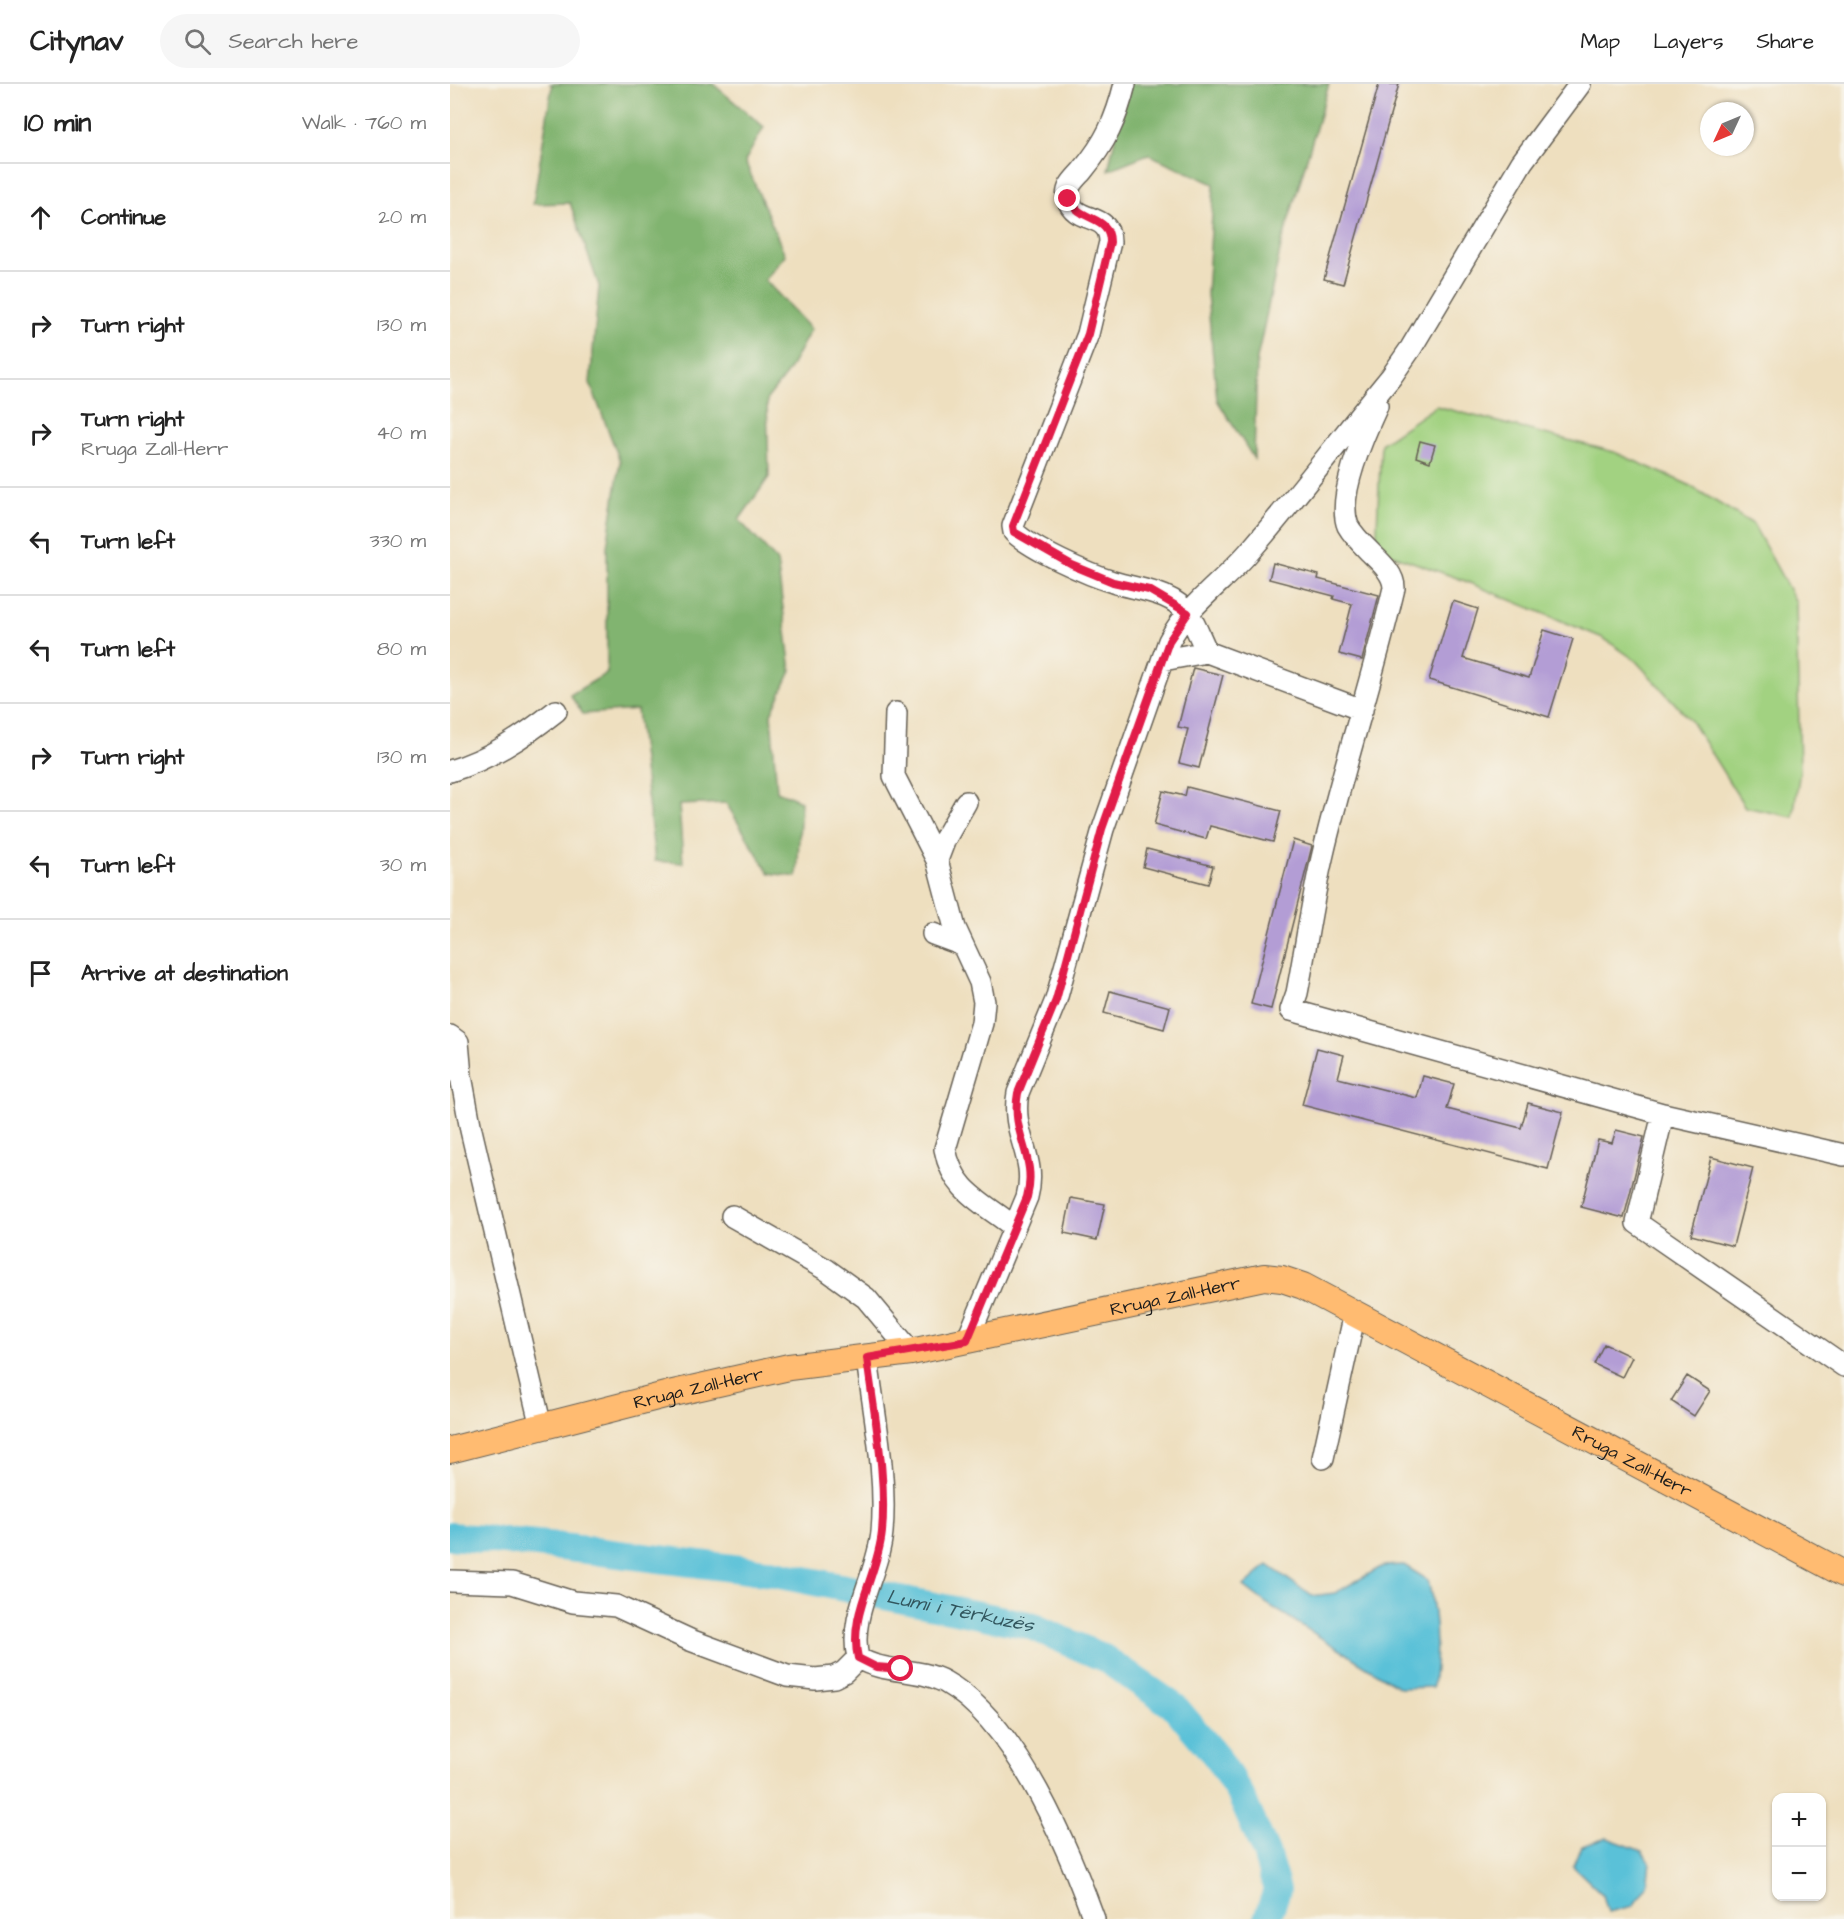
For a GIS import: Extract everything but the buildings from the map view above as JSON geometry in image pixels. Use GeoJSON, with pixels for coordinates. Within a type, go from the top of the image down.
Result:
{"type":"FeatureCollection","features":[{"type":"Feature","properties":{"kind":"main road","name":"Rruga Zall-Herr"},"geometry":{"type":"LineString","coordinates":[[450,1450],[770,1371],[911,1352],[1264,1278],[1282,1279],[1303,1286],[1844,1574]]}},
{"type":"Feature","properties":{"kind":"street"},"geometry":{"type":"LineString","coordinates":[[1125,84],[1117,116],[1105,140],[1068,189],[1068,199],[1074,209],[1083,216],[1106,225],[1110,231],[1110,242],[1088,334],[1013,526],[1014,532],[1072,565],[1113,582],[1149,590],[1188,613],[1207,652]]}},
{"type":"Feature","properties":{"kind":"street"},"geometry":{"type":"LineString","coordinates":[[967,1341],[1032,1180],[1031,1165],[1017,1126],[1015,1109],[1018,1093],[1056,1000],[1102,829],[1176,627],[1250,551],[1391,377],[1411,348],[1522,162],[1580,84]]}},
{"type":"Feature","properties":{"kind":"street"},"geometry":{"type":"LineString","coordinates":[[1391,377],[1362,438],[1352,468],[1346,516],[1354,535],[1382,564],[1394,582],[1374,672],[1323,855],[1297,993],[1291,1010],[1663,1114],[1844,1155]]}},
{"type":"Feature","properties":{"kind":"street"},"geometry":{"type":"LineString","coordinates":[[1162,660],[1207,652],[1362,710]]}},
{"type":"Feature","properties":{"kind":"street"},"geometry":{"type":"LineString","coordinates":[[450,771],[490,756],[528,733],[556,711]]}},
{"type":"Feature","properties":{"kind":"street"},"geometry":{"type":"LineString","coordinates":[[896,713],[894,776],[938,860],[960,944],[981,982],[984,1002],[982,1023],[945,1149],[948,1164],[954,1179],[966,1192],[1014,1227]]}},
{"type":"Feature","properties":{"kind":"street"},"geometry":{"type":"LineString","coordinates":[[938,860],[945,839],[966,802]]}},
{"type":"Feature","properties":{"kind":"street"},"geometry":{"type":"LineString","coordinates":[[933,934],[960,944]]}},
{"type":"Feature","properties":{"kind":"street"},"geometry":{"type":"LineString","coordinates":[[454,1039],[471,1130],[541,1427]]}},
{"type":"Feature","properties":{"kind":"street"},"geometry":{"type":"LineString","coordinates":[[1663,1114],[1637,1223],[1844,1366]]}},
{"type":"Feature","properties":{"kind":"street"},"geometry":{"type":"LineString","coordinates":[[732,1216],[827,1270],[866,1298],[911,1352]]}},
{"type":"Feature","properties":{"kind":"street"},"geometry":{"type":"LineString","coordinates":[[1323,1458],[1354,1313]]}},
{"type":"Feature","properties":{"kind":"street"},"geometry":{"type":"LineString","coordinates":[[867,1358],[882,1476],[883,1512],[881,1536],[858,1620],[855,1647],[858,1658],[876,1667],[923,1673],[963,1693],[983,1712],[1012,1749],[1045,1806],[1075,1868],[1094,1919]]}},
{"type":"Feature","properties":{"kind":"street"},"geometry":{"type":"LineString","coordinates":[[450,1581],[512,1583],[573,1602],[616,1606],[690,1640],[787,1676],[814,1679],[834,1677],[844,1672],[858,1658]]}},
{"type":"Feature","properties":{"kind":"green space"},"geometry":{"type":"Polygon","coordinates":[[[550,84],[713,84],[764,127],[745,161],[785,255],[765,280],[811,329],[788,372],[767,399],[769,477],[739,520],[777,561],[791,671],[771,714],[777,791],[801,801],[797,877],[769,873],[726,803],[679,805],[683,863],[655,861],[637,710],[583,714],[570,695],[607,673],[607,547],[620,461],[590,383],[599,286],[570,203],[533,204],[552,86],[550,84]]]}},
{"type":"Feature","properties":{"kind":"green space"},"geometry":{"type":"Polygon","coordinates":[[[1127,84],[1329,84],[1281,246],[1257,359],[1254,459],[1217,400],[1207,294],[1214,184],[1148,154],[1108,170],[1127,84]]]}},
{"type":"Feature","properties":{"kind":"green space"},"geometry":{"type":"Polygon","coordinates":[[[1436,406],[1614,452],[1687,484],[1753,524],[1796,602],[1800,770],[1793,817],[1745,807],[1691,721],[1635,660],[1603,638],[1460,579],[1376,549],[1381,444],[1436,406]]]}},
{"type":"Feature","properties":{"kind":"water"},"geometry":{"type":"Polygon","coordinates":[[[1268,1565],[1312,1596],[1335,1593],[1383,1566],[1404,1565],[1428,1580],[1436,1633],[1433,1687],[1400,1688],[1266,1603],[1244,1586],[1268,1565]]]}},
{"type":"Feature","properties":{"kind":"water"},"geometry":{"type":"Polygon","coordinates":[[[1607,1838],[1642,1851],[1650,1862],[1647,1886],[1633,1906],[1608,1912],[1603,1895],[1573,1866],[1581,1846],[1607,1838]]]}},
{"type":"Feature","properties":{"kind":"waterway","name":"Lumi i Tërkuzës"},"geometry":{"type":"LineString","coordinates":[[450,1536],[537,1544],[765,1572],[1029,1625],[1104,1658],[1175,1707],[1217,1757],[1241,1796],[1266,1853],[1277,1890],[1267,1919]]}},
{"type":"Feature","properties":{"kind":"route"},"geometry":{"type":"LineString","coordinates":[[901,1669],[870,1665],[858,1658],[855,1647],[858,1620],[881,1536],[883,1512],[882,1476],[867,1358],[967,1341],[1032,1180],[1031,1165],[1017,1126],[1015,1109],[1018,1093],[1035,1046],[1056,1000],[1071,952],[1102,829],[1169,641],[1176,627],[1188,613],[1149,590],[1133,588],[1095,576],[1014,532],[1013,526],[1088,334],[1110,242],[1110,231],[1106,225],[1083,216],[1074,209],[1068,199]]}}]}
